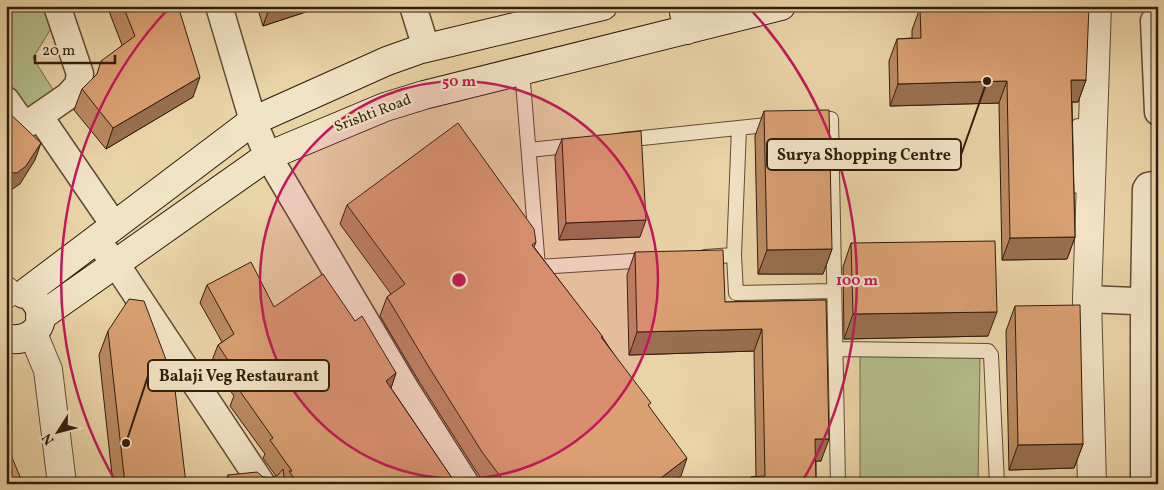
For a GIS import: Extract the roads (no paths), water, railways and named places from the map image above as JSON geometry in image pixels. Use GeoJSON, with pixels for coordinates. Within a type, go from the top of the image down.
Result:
{"type":"FeatureCollection","features":[{"type":"Feature","properties":{"kind":"main road"},"geometry":{"type":"LineString","coordinates":[[11,293],[105,232],[253,121],[386,61],[426,48],[604,6]]}},
{"type":"Feature","properties":{"kind":"main road","name":"Srishti Road"},"geometry":{"type":"LineString","coordinates":[[6,338],[20,340],[116,264],[268,156],[385,107],[522,70],[685,18],[782,6]]}},
{"type":"Feature","properties":{"kind":"main road"},"geometry":{"type":"LineString","coordinates":[[1092,484],[1087,299],[1097,6]]}},
{"type":"Feature","properties":{"kind":"main road"},"geometry":{"type":"LineString","coordinates":[[11,293],[31,297],[36,303],[36,326],[48,370],[62,484]]}},
{"type":"Feature","properties":{"kind":"street"},"geometry":{"type":"LineString","coordinates":[[6,100],[25,122],[29,123],[68,96],[78,85],[80,74],[58,6]]}},
{"type":"Feature","properties":{"kind":"street"},"geometry":{"type":"LineString","coordinates":[[219,6],[253,121],[268,156],[406,391],[466,484]]}},
{"type":"Feature","properties":{"kind":"street"},"geometry":{"type":"LineString","coordinates":[[413,6],[426,48]]}},
{"type":"Feature","properties":{"kind":"street"},"geometry":{"type":"LineString","coordinates":[[1158,17],[1154,21],[1158,112]]}},
{"type":"Feature","properties":{"kind":"street"},"geometry":{"type":"LineString","coordinates":[[40,117],[105,232],[116,264],[262,484]]}},
{"type":"Feature","properties":{"kind":"street"},"geometry":{"type":"LineString","coordinates":[[1144,484],[1151,302],[1146,190],[1148,186],[1158,184]]}},
{"type":"Feature","properties":{"kind":"street"},"geometry":{"type":"LineString","coordinates":[[1087,299],[1151,302]]}},
{"type":"Feature","properties":{"kind":"lane"},"geometry":{"type":"LineString","coordinates":[[522,70],[538,267],[666,260]]}},
{"type":"Feature","properties":{"kind":"lane"},"geometry":{"type":"LineString","coordinates":[[605,142],[831,118],[838,484]]}},
{"type":"Feature","properties":{"kind":"lane"},"geometry":{"type":"LineString","coordinates":[[1078,126],[1078,299],[1087,299]]}},
{"type":"Feature","properties":{"kind":"lane"},"geometry":{"type":"LineString","coordinates":[[739,128],[734,255],[736,293],[834,291]]}},
{"type":"Feature","properties":{"kind":"lane"},"geometry":{"type":"LineString","coordinates":[[529,150],[586,144]]}},
{"type":"Feature","properties":{"kind":"lane"},"geometry":{"type":"LineString","coordinates":[[695,258],[734,255]]}},
{"type":"Feature","properties":{"kind":"lane"},"geometry":{"type":"LineString","coordinates":[[836,349],[988,351],[991,355],[997,484]]}},
{"type":"Feature","properties":{"kind":"place","name":"Surya Shopping Centre"},"geometry":{"type":"Point","coordinates":[987,81]}},
{"type":"Feature","properties":{"kind":"place","name":"Balaji Veg Restaurant"},"geometry":{"type":"Point","coordinates":[126,443]}}]}
